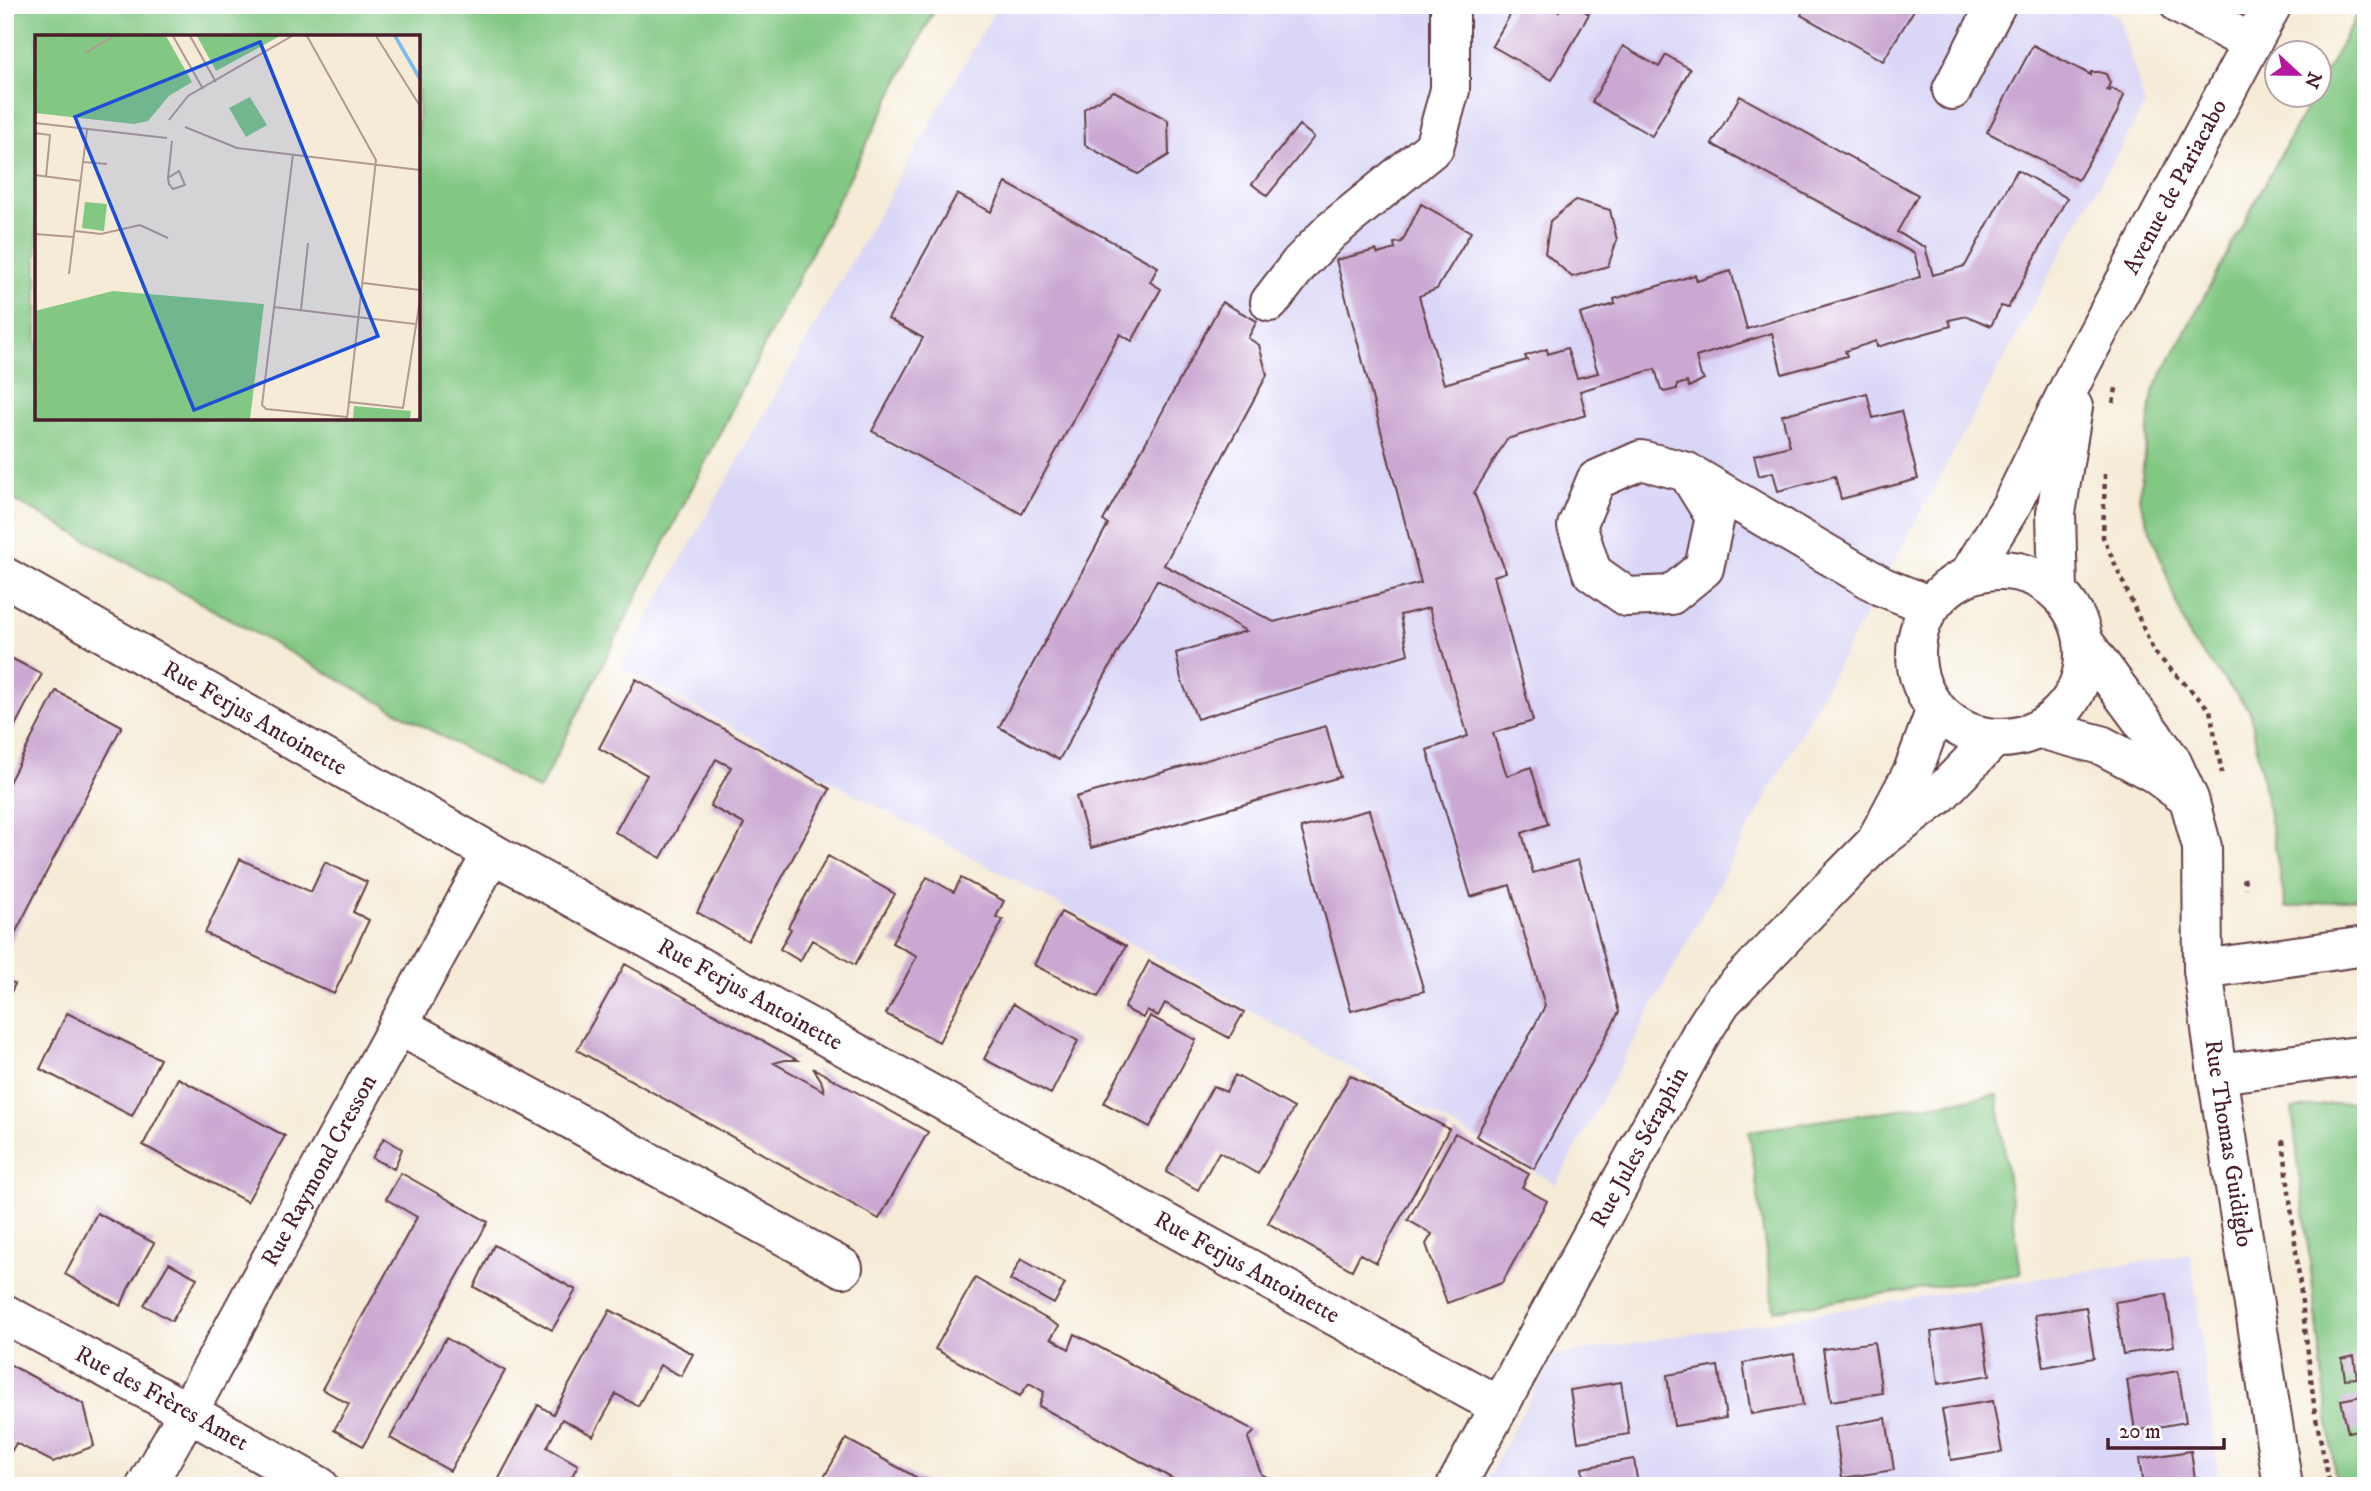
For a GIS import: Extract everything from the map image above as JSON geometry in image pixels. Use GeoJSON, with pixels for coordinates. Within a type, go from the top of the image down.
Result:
{"type":"FeatureCollection","features":[{"type":"Feature","properties":{"kind":"street"},"geometry":{"type":"LineString","coordinates":[[1270,302],[1300,263],[1331,231],[1434,147],[1450,90],[1450,5]]}},
{"type":"Feature","properties":{"kind":"street"},"geometry":{"type":"LineString","coordinates":[[1952,90],[1996,5]]}},
{"type":"Feature","properties":{"kind":"street"},"geometry":{"type":"LineString","coordinates":[[2180,5],[2251,43]]}},
{"type":"Feature","properties":{"kind":"street","name":"Avenue de Pariacabo"},"geometry":{"type":"LineString","coordinates":[[1968,576],[2011,506],[2079,368],[2272,5]]}},
{"type":"Feature","properties":{"kind":"street","name":"Avenue de Pariacabo"},"geometry":{"type":"LineString","coordinates":[[2058,592],[2056,513],[2079,368]]}},
{"type":"Feature","properties":{"kind":"street"},"geometry":{"type":"LineString","coordinates":[[1687,472],[1883,587],[1925,619]]}},
{"type":"Feature","properties":{"kind":"street"},"geometry":{"type":"LineString","coordinates":[[1991,570],[2015,571],[2038,579],[2058,592],[2075,615],[2083,641],[2083,667],[2075,692],[2060,713],[2040,729],[2017,737],[1993,739],[1970,734],[1951,724],[1936,709],[1922,686],[1915,660],[1925,619],[1948,588],[1968,576],[1991,570]]}},
{"type":"Feature","properties":{"kind":"street","name":"Rue Ferjus Antoinette"},"geometry":{"type":"LineString","coordinates":[[5,577],[492,853],[1499,1406]]}},
{"type":"Feature","properties":{"kind":"street","name":"Rue Thomas Guidiglo"},"geometry":{"type":"LineString","coordinates":[[2083,641],[2139,713],[2171,760],[2189,799],[2202,847],[2203,969],[2217,1074],[2283,1486]]}},
{"type":"Feature","properties":{"kind":"street"},"geometry":{"type":"LineString","coordinates":[[1874,844],[1913,771],[1936,709]]}},
{"type":"Feature","properties":{"kind":"street"},"geometry":{"type":"LineString","coordinates":[[2040,729],[2101,745],[2154,773],[2189,799]]}},
{"type":"Feature","properties":{"kind":"street"},"geometry":{"type":"LineString","coordinates":[[1874,844],[1939,795],[1993,739]]}},
{"type":"Feature","properties":{"kind":"street","name":"Rue Jules Séraphin"},"geometry":{"type":"LineString","coordinates":[[1456,1486],[1701,1034],[1722,1001],[1874,844]]}},
{"type":"Feature","properties":{"kind":"street","name":"Rue Raymond Cresson"},"geometry":{"type":"LineString","coordinates":[[146,1486],[492,853]]}},
{"type":"Feature","properties":{"kind":"street"},"geometry":{"type":"LineString","coordinates":[[2203,969],[2366,947]]}},
{"type":"Feature","properties":{"kind":"street"},"geometry":{"type":"LineString","coordinates":[[398,1025],[843,1268]]}},
{"type":"Feature","properties":{"kind":"street"},"geometry":{"type":"LineString","coordinates":[[2217,1074],[2366,1055]]}},
{"type":"Feature","properties":{"kind":"street","name":"Rue des Frères Amet"},"geometry":{"type":"LineString","coordinates":[[5,1314],[319,1486]]}},
{"type":"Feature","properties":{"kind":"path"},"geometry":{"type":"LineString","coordinates":[[2109,416],[2119,377]]}},
{"type":"Feature","properties":{"kind":"path"},"geometry":{"type":"LineString","coordinates":[[2105,470],[2103,537],[2154,652],[2210,710],[2224,779]]}},
{"type":"Feature","properties":{"kind":"path"},"geometry":{"type":"LineString","coordinates":[[2243,874],[2246,888]]}},
{"type":"Feature","properties":{"kind":"path"},"geometry":{"type":"LineString","coordinates":[[2283,1140],[2315,1413],[2330,1486]]}},
{"type":"Feature","properties":{"kind":"shaded area"},"geometry":{"type":"Polygon","coordinates":[[[998,5],[2097,5],[2119,17],[2145,105],[2087,206],[1556,1184],[1130,943],[620,667],[998,5]]]}},
{"type":"Feature","properties":{"kind":"shaded area"},"geometry":{"type":"Polygon","coordinates":[[[2191,1254],[2220,1486],[1483,1486],[1553,1356],[2191,1254]]]}},
{"type":"Feature","properties":{"kind":"green space"},"geometry":{"type":"Polygon","coordinates":[[[5,5],[937,5],[539,790],[5,495],[5,5]]]}},
{"type":"Feature","properties":{"kind":"green space"},"geometry":{"type":"Polygon","coordinates":[[[2362,5],[2366,5],[2366,897],[2286,908],[2250,711],[2190,639],[2139,499],[2153,391],[2306,108],[2332,108],[2332,61],[2362,5]]]}},
{"type":"Feature","properties":{"kind":"green space"},"geometry":{"type":"Polygon","coordinates":[[[1997,1095],[2021,1274],[1774,1310],[1749,1131],[1997,1095]]]}},
{"type":"Feature","properties":{"kind":"green space"},"geometry":{"type":"Polygon","coordinates":[[[2366,1100],[2366,1486],[2336,1486],[2292,1109],[2366,1100]]]}},
{"type":"Feature","properties":{"kind":"building"},"geometry":{"type":"Polygon","coordinates":[[[1516,5],[1549,5],[1559,11],[1562,5],[1575,5],[1589,14],[1552,80],[1492,46],[1516,5]]]}},
{"type":"Feature","properties":{"kind":"building"},"geometry":{"type":"Polygon","coordinates":[[[1806,5],[1917,5],[1883,61],[1801,15],[1806,5]]]}},
{"type":"Feature","properties":{"kind":"building"},"geometry":{"type":"Polygon","coordinates":[[[2033,45],[2091,75],[2091,72],[2106,74],[2110,83],[2107,90],[2110,91],[2111,88],[2124,95],[2117,113],[2078,180],[1987,132],[2033,45]]]}},
{"type":"Feature","properties":{"kind":"building"},"geometry":{"type":"Polygon","coordinates":[[[1623,46],[1659,67],[1666,55],[1690,69],[1652,136],[1592,102],[1623,46]]]}},
{"type":"Feature","properties":{"kind":"building"},"geometry":{"type":"Polygon","coordinates":[[[1114,91],[1168,120],[1169,155],[1138,174],[1085,145],[1084,109],[1114,91]]]}},
{"type":"Feature","properties":{"kind":"building"},"geometry":{"type":"Polygon","coordinates":[[[1740,96],[1918,195],[1897,232],[1925,247],[1933,275],[1965,266],[2017,170],[2067,198],[2008,308],[2001,306],[1991,326],[1967,316],[1949,320],[1951,326],[1877,347],[1876,341],[1845,351],[1847,356],[1782,374],[1772,333],[1696,357],[1704,379],[1689,387],[1687,382],[1677,385],[1677,389],[1664,392],[1655,369],[1580,391],[1586,415],[1507,439],[1474,493],[1506,572],[1494,576],[1533,721],[1493,733],[1507,776],[1531,767],[1548,824],[1522,833],[1533,873],[1578,860],[1619,1012],[1534,1169],[1476,1136],[1545,1006],[1510,885],[1471,897],[1427,750],[1468,736],[1429,608],[1400,615],[1408,654],[1197,719],[1181,679],[1176,653],[1246,631],[1157,580],[1059,760],[999,727],[1108,524],[1103,521],[1222,302],[1257,321],[1248,338],[1259,345],[1267,375],[1164,565],[1274,622],[1421,583],[1336,260],[1376,250],[1378,254],[1395,249],[1394,243],[1402,242],[1421,204],[1471,232],[1437,289],[1419,296],[1444,384],[1527,360],[1525,356],[1547,349],[1548,354],[1567,348],[1577,378],[1598,373],[1580,314],[1615,304],[1614,299],[1695,275],[1697,281],[1731,271],[1747,329],[1920,277],[1915,254],[1712,144],[1740,96]]]}},
{"type":"Feature","properties":{"kind":"building"},"geometry":{"type":"Polygon","coordinates":[[[1299,125],[1314,137],[1267,196],[1252,184],[1299,125]]]}},
{"type":"Feature","properties":{"kind":"building"},"geometry":{"type":"Polygon","coordinates":[[[1006,183],[1158,267],[1150,282],[1161,289],[1132,341],[1120,334],[1022,514],[872,431],[923,338],[888,319],[957,194],[991,212],[1006,183]]]}},
{"type":"Feature","properties":{"kind":"building"},"geometry":{"type":"Polygon","coordinates":[[[1576,200],[1610,210],[1617,240],[1608,266],[1572,277],[1545,253],[1550,221],[1576,200]]]}},
{"type":"Feature","properties":{"kind":"building"},"geometry":{"type":"Polygon","coordinates":[[[1867,393],[1873,418],[1901,411],[1918,479],[1841,499],[1835,476],[1778,491],[1773,472],[1759,476],[1754,455],[1790,446],[1782,415],[1867,393]]]}},
{"type":"Feature","properties":{"kind":"building"},"geometry":{"type":"Polygon","coordinates":[[[5,655],[42,674],[5,745],[5,655]]]}},
{"type":"Feature","properties":{"kind":"building"},"geometry":{"type":"Polygon","coordinates":[[[636,679],[830,789],[748,941],[697,912],[744,824],[710,806],[731,767],[716,759],[661,858],[615,832],[647,775],[599,748],[636,679]]]}},
{"type":"Feature","properties":{"kind":"building"},"geometry":{"type":"Polygon","coordinates":[[[56,691],[122,726],[7,949],[5,790],[56,691]]]}},
{"type":"Feature","properties":{"kind":"building"},"geometry":{"type":"Polygon","coordinates":[[[1326,726],[1340,777],[1091,848],[1076,797],[1326,726]]]}},
{"type":"Feature","properties":{"kind":"building"},"geometry":{"type":"Polygon","coordinates":[[[1369,810],[1424,991],[1351,1011],[1301,828],[1369,810]]]}},
{"type":"Feature","properties":{"kind":"building"},"geometry":{"type":"Polygon","coordinates":[[[828,856],[895,894],[855,965],[812,940],[800,961],[780,949],[791,929],[788,927],[828,856]]]}},
{"type":"Feature","properties":{"kind":"building"},"geometry":{"type":"Polygon","coordinates":[[[240,859],[311,892],[325,862],[367,882],[353,912],[369,920],[334,994],[205,933],[240,859]]]}},
{"type":"Feature","properties":{"kind":"building"},"geometry":{"type":"Polygon","coordinates":[[[927,877],[954,892],[961,878],[1004,901],[996,917],[1003,920],[939,1042],[886,1014],[917,956],[892,943],[927,877]]]}},
{"type":"Feature","properties":{"kind":"building"},"geometry":{"type":"Polygon","coordinates":[[[1061,912],[1126,946],[1098,997],[1034,965],[1061,912]]]}},
{"type":"Feature","properties":{"kind":"building"},"geometry":{"type":"Polygon","coordinates":[[[1149,961],[1244,1012],[1229,1038],[1165,1003],[1158,1016],[1147,1010],[1143,1018],[1124,1008],[1149,961]]]}},
{"type":"Feature","properties":{"kind":"building"},"geometry":{"type":"Polygon","coordinates":[[[625,964],[797,1060],[774,1063],[824,1091],[813,1068],[928,1132],[879,1219],[577,1050],[625,964]]]}},
{"type":"Feature","properties":{"kind":"building"},"geometry":{"type":"Polygon","coordinates":[[[5,979],[15,984],[5,1004],[5,979]]]}},
{"type":"Feature","properties":{"kind":"building"},"geometry":{"type":"Polygon","coordinates":[[[1013,1004],[1078,1041],[1051,1094],[984,1059],[1013,1004]]]}},
{"type":"Feature","properties":{"kind":"building"},"geometry":{"type":"Polygon","coordinates":[[[67,1013],[160,1059],[132,1116],[40,1069],[67,1013]]]}},
{"type":"Feature","properties":{"kind":"building"},"geometry":{"type":"Polygon","coordinates":[[[1150,1016],[1196,1040],[1150,1127],[1104,1103],[1150,1016]]]}},
{"type":"Feature","properties":{"kind":"building"},"geometry":{"type":"Polygon","coordinates":[[[1235,1075],[1294,1108],[1258,1174],[1219,1152],[1198,1190],[1166,1172],[1213,1086],[1226,1092],[1235,1075]]]}},
{"type":"Feature","properties":{"kind":"building"},"geometry":{"type":"Polygon","coordinates":[[[1350,1075],[1449,1129],[1376,1263],[1360,1254],[1352,1270],[1268,1223],[1350,1075]]]}},
{"type":"Feature","properties":{"kind":"building"},"geometry":{"type":"Polygon","coordinates":[[[178,1078],[285,1136],[247,1202],[143,1145],[178,1078]]]}},
{"type":"Feature","properties":{"kind":"building"},"geometry":{"type":"Polygon","coordinates":[[[1455,1133],[1529,1174],[1522,1187],[1547,1201],[1502,1283],[1447,1303],[1426,1244],[1432,1234],[1408,1220],[1455,1133]]]}},
{"type":"Feature","properties":{"kind":"building"},"geometry":{"type":"Polygon","coordinates":[[[384,1138],[402,1149],[394,1169],[372,1158],[384,1138]]]}},
{"type":"Feature","properties":{"kind":"building"},"geometry":{"type":"Polygon","coordinates":[[[401,1173],[488,1222],[363,1446],[334,1430],[349,1404],[322,1389],[417,1217],[386,1199],[401,1173]]]}},
{"type":"Feature","properties":{"kind":"building"},"geometry":{"type":"Polygon","coordinates":[[[97,1213],[154,1243],[121,1306],[65,1274],[97,1213]]]}},
{"type":"Feature","properties":{"kind":"building"},"geometry":{"type":"Polygon","coordinates":[[[494,1245],[576,1290],[552,1330],[474,1287],[494,1245]]]}},
{"type":"Feature","properties":{"kind":"building"},"geometry":{"type":"Polygon","coordinates":[[[1021,1259],[1065,1284],[1054,1304],[1010,1280],[1021,1259]]]}},
{"type":"Feature","properties":{"kind":"building"},"geometry":{"type":"Polygon","coordinates":[[[169,1263],[197,1278],[172,1321],[144,1305],[169,1263]]]}},
{"type":"Feature","properties":{"kind":"building"},"geometry":{"type":"Polygon","coordinates":[[[975,1278],[1059,1326],[1051,1338],[1069,1349],[1075,1334],[1255,1431],[1248,1438],[1261,1474],[1276,1482],[1274,1486],[1186,1486],[1039,1406],[1044,1392],[1029,1383],[1020,1396],[935,1349],[975,1278]]]}},
{"type":"Feature","properties":{"kind":"building"},"geometry":{"type":"Polygon","coordinates":[[[2166,1294],[2174,1346],[2123,1354],[2115,1302],[2166,1294]]]}},
{"type":"Feature","properties":{"kind":"building"},"geometry":{"type":"Polygon","coordinates":[[[2086,1307],[2094,1358],[2044,1367],[2035,1315],[2086,1307]]]}},
{"type":"Feature","properties":{"kind":"building"},"geometry":{"type":"Polygon","coordinates":[[[610,1310],[693,1354],[681,1376],[660,1365],[638,1406],[616,1394],[593,1436],[562,1419],[547,1447],[578,1465],[567,1486],[495,1486],[538,1405],[553,1414],[610,1310]]]}},
{"type":"Feature","properties":{"kind":"building"},"geometry":{"type":"Polygon","coordinates":[[[1982,1324],[1990,1375],[1938,1384],[1931,1332],[1982,1324]]]}},
{"type":"Feature","properties":{"kind":"building"},"geometry":{"type":"Polygon","coordinates":[[[446,1338],[505,1371],[450,1471],[390,1438],[446,1338]]]}},
{"type":"Feature","properties":{"kind":"building"},"geometry":{"type":"Polygon","coordinates":[[[1874,1342],[1882,1393],[1831,1401],[1823,1349],[1874,1342]]]}},
{"type":"Feature","properties":{"kind":"building"},"geometry":{"type":"Polygon","coordinates":[[[1794,1354],[1803,1405],[1751,1414],[1743,1363],[1794,1354]]]}},
{"type":"Feature","properties":{"kind":"building"},"geometry":{"type":"Polygon","coordinates":[[[2354,1356],[2357,1378],[2345,1379],[2342,1359],[2354,1356]]]}},
{"type":"Feature","properties":{"kind":"building"},"geometry":{"type":"Polygon","coordinates":[[[5,1362],[84,1404],[94,1446],[53,1462],[16,1443],[5,1463],[5,1362]]]}},
{"type":"Feature","properties":{"kind":"building"},"geometry":{"type":"Polygon","coordinates":[[[1718,1366],[1726,1418],[1674,1426],[1667,1375],[1718,1366]]]}},
{"type":"Feature","properties":{"kind":"building"},"geometry":{"type":"Polygon","coordinates":[[[2178,1371],[2186,1422],[2135,1431],[2127,1380],[2178,1371]]]}},
{"type":"Feature","properties":{"kind":"building"},"geometry":{"type":"Polygon","coordinates":[[[1621,1382],[1629,1434],[1578,1442],[1570,1390],[1621,1382]]]}},
{"type":"Feature","properties":{"kind":"building"},"geometry":{"type":"Polygon","coordinates":[[[2362,1396],[2366,1428],[2348,1432],[2341,1400],[2362,1396]]]}},
{"type":"Feature","properties":{"kind":"building"},"geometry":{"type":"Polygon","coordinates":[[[1993,1401],[2002,1452],[1951,1460],[1942,1409],[1993,1401]]]}},
{"type":"Feature","properties":{"kind":"building"},"geometry":{"type":"Polygon","coordinates":[[[1886,1418],[1894,1470],[1842,1478],[1835,1427],[1886,1418]]]}},
{"type":"Feature","properties":{"kind":"building"},"geometry":{"type":"Polygon","coordinates":[[[846,1439],[932,1486],[820,1484],[846,1439]]]}},
{"type":"Feature","properties":{"kind":"building"},"geometry":{"type":"Polygon","coordinates":[[[2191,1451],[2196,1486],[2143,1486],[2139,1459],[2191,1451]]]}},
{"type":"Feature","properties":{"kind":"building"},"geometry":{"type":"Polygon","coordinates":[[[1634,1459],[1638,1486],[1585,1486],[1582,1468],[1634,1459]]]}}]}
